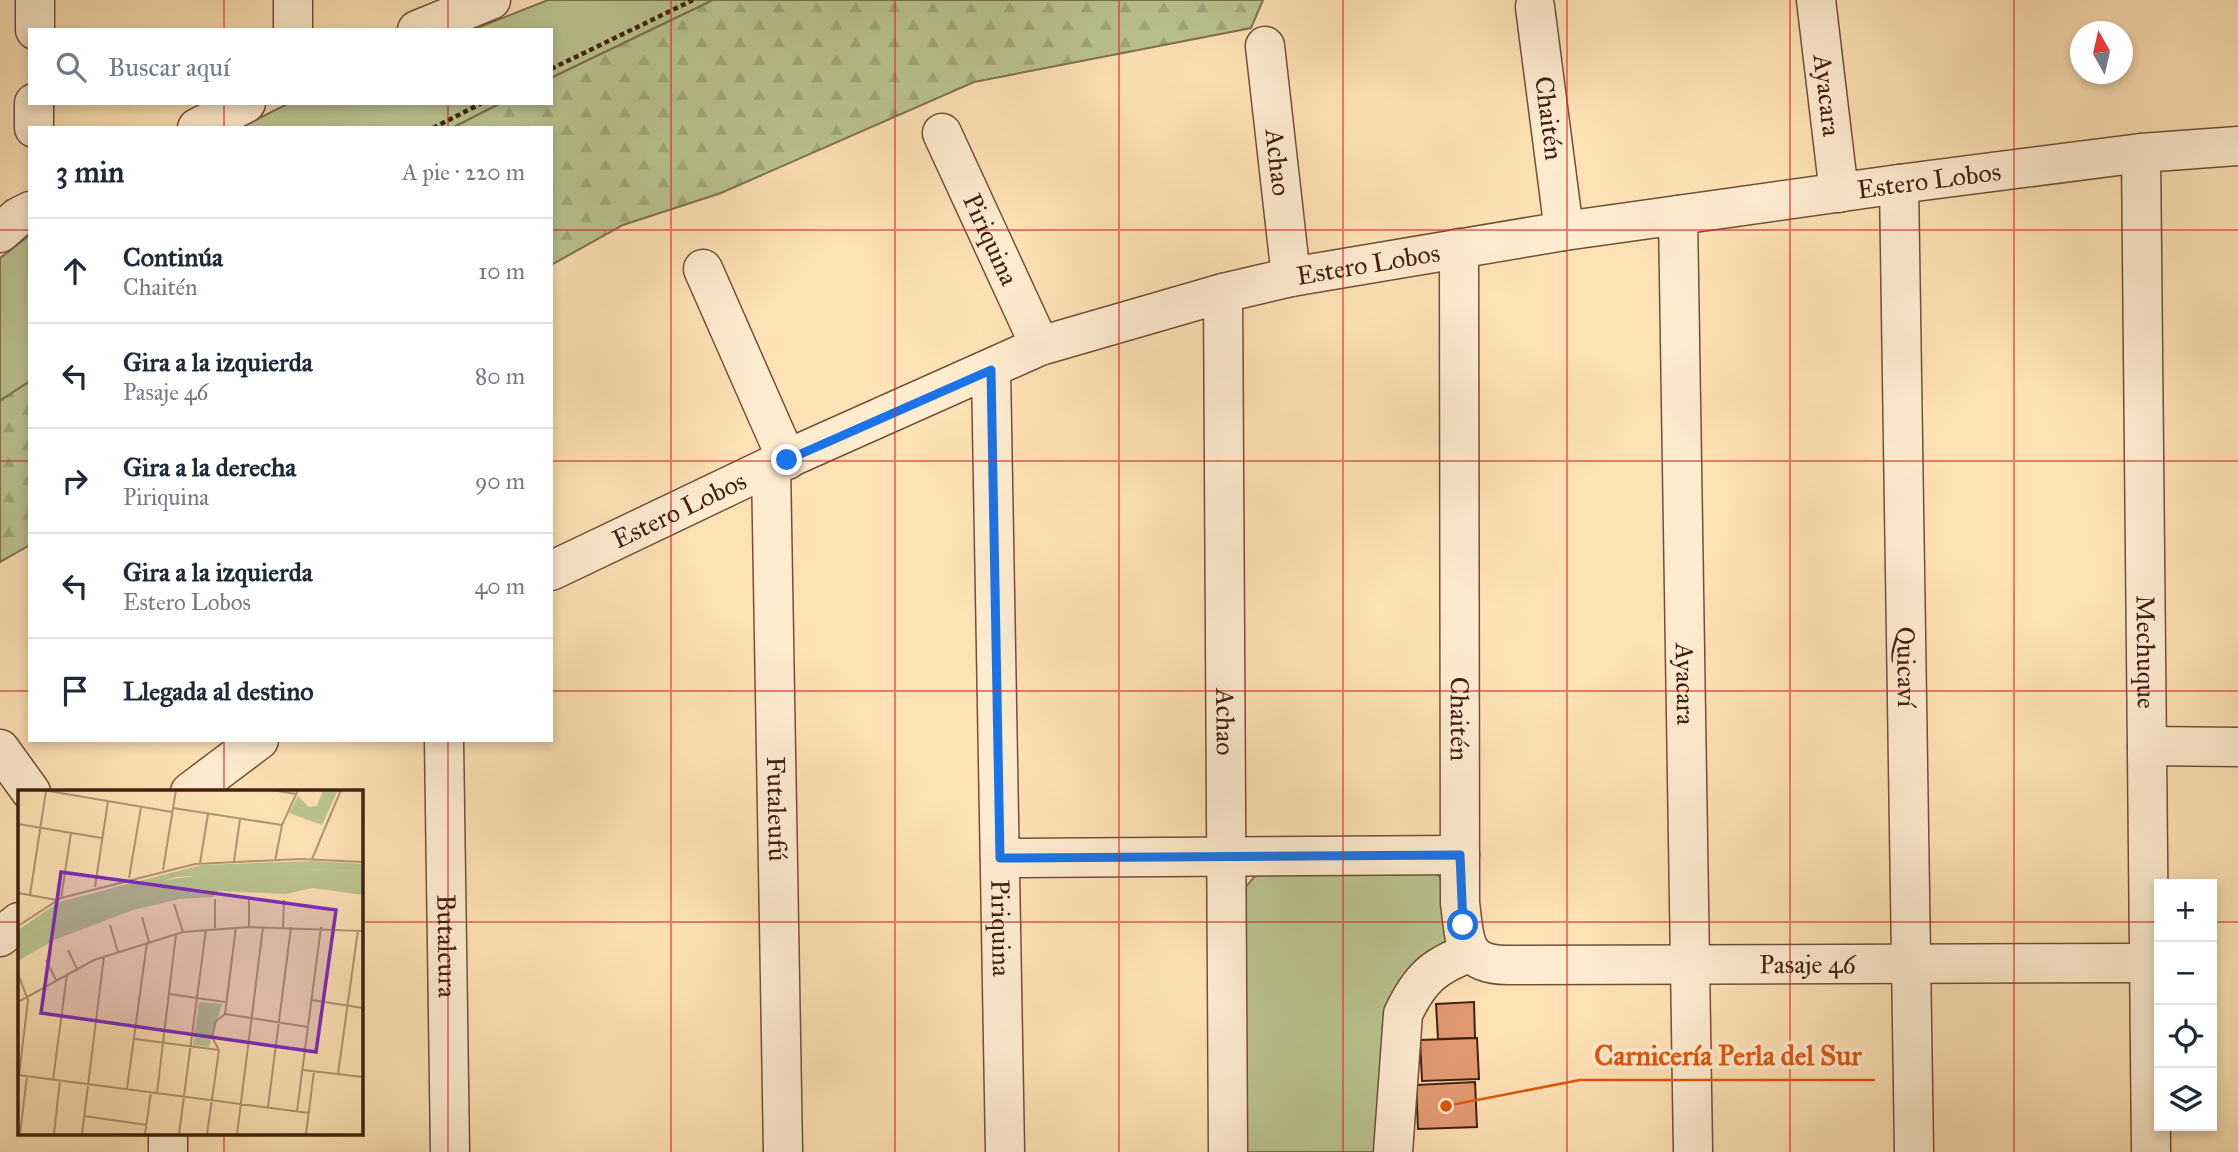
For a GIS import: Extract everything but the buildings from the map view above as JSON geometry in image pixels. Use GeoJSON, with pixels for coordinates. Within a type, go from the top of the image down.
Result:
{"type":"FeatureCollection","features":[{"type":"Feature","properties":{"kind":"street"},"geometry":{"type":"LineString","coordinates":[[35,0],[35,28]]}},
{"type":"Feature","properties":{"kind":"street"},"geometry":{"type":"LineString","coordinates":[[293,0],[293,28]]}},
{"type":"Feature","properties":{"kind":"street"},"geometry":{"type":"LineString","coordinates":[[422,28],[491,0]]}},
{"type":"Feature","properties":{"kind":"street","name":"Ayacara"},"geometry":{"type":"LineString","coordinates":[[1816,0],[1839,192]]}},
{"type":"Feature","properties":{"kind":"street","name":"Chaitén"},"geometry":{"type":"LineString","coordinates":[[1535,7],[1564,231]]}},
{"type":"Feature","properties":{"kind":"street","name":"Achao"},"geometry":{"type":"LineString","coordinates":[[1265,46],[1291,277]]}},
{"type":"Feature","properties":{"kind":"street"},"geometry":{"type":"LineString","coordinates":[[34,105],[34,126]]}},
{"type":"Feature","properties":{"kind":"street"},"geometry":{"type":"LineString","coordinates":[[201,126],[242,105]]}},
{"type":"Feature","properties":{"kind":"street","name":"Piriquina"},"geometry":{"type":"LineString","coordinates":[[942,133],[1040,346]]}},
{"type":"Feature","properties":{"kind":"street","name":"Estero Lobos"},"geometry":{"type":"LineString","coordinates":[[553,570],[779,463],[1040,346],[1223,293],[1291,277],[1564,231],[2141,153],[2238,146]]}},
{"type":"Feature","properties":{"kind":"street","name":"Mechuque"},"geometry":{"type":"LineString","coordinates":[[2141,153],[2151,1152]]}},
{"type":"Feature","properties":{"kind":"street","name":"Quicaví"},"geometry":{"type":"LineString","coordinates":[[1899,184],[1914,1152]]}},
{"type":"Feature","properties":{"kind":"street","name":"Ayacara"},"geometry":{"type":"LineString","coordinates":[[1678,215],[1693,1152]]}},
{"type":"Feature","properties":{"kind":"street","name":"Chaitén"},"geometry":{"type":"LineString","coordinates":[[1459,248],[1460,903],[1466,942],[1471,952]]}},
{"type":"Feature","properties":{"kind":"street","name":"Futaleufú"},"geometry":{"type":"LineString","coordinates":[[703,269],[779,463],[783,1152]]}},
{"type":"Feature","properties":{"kind":"street","name":"Achao"},"geometry":{"type":"LineString","coordinates":[[1223,293],[1228,1152]]}},
{"type":"Feature","properties":{"kind":"street","name":"Piriquina"},"geometry":{"type":"LineString","coordinates":[[991,370],[1005,1152]]}},
{"type":"Feature","properties":{"kind":"street","name":"Butalcura"},"geometry":{"type":"LineString","coordinates":[[444,742],[450,1152]]}},
{"type":"Feature","properties":{"kind":"street"},"geometry":{"type":"LineString","coordinates":[[192,790],[240,746]]}},
{"type":"Feature","properties":{"kind":"street"},"geometry":{"type":"LineString","coordinates":[[2147,746],[2238,747]]}},
{"type":"Feature","properties":{"kind":"street"},"geometry":{"type":"LineString","coordinates":[[0,749],[30,790]]}},
{"type":"Feature","properties":{"kind":"street"},"geometry":{"type":"LineString","coordinates":[[1000,858],[1460,855]]}},
{"type":"Feature","properties":{"kind":"street"},"geometry":{"type":"LineString","coordinates":[[0,937],[18,923]]}},
{"type":"Feature","properties":{"kind":"street"},"geometry":{"type":"LineString","coordinates":[[1393,1152],[1403,1014],[1424,978],[1450,960],[1471,952]]}},
{"type":"Feature","properties":{"kind":"street","name":"Pasaje 46"},"geometry":{"type":"LineString","coordinates":[[1471,952],[1483,963],[1496,965],[2149,963]]}},
{"type":"Feature","properties":{"kind":"street"},"geometry":{"type":"LineString","coordinates":[[168,1134],[168,1152]]}},
{"type":"Feature","properties":{"kind":"path"},"geometry":{"type":"LineString","coordinates":[[553,68],[693,0]]}},
{"type":"Feature","properties":{"kind":"path"},"geometry":{"type":"LineString","coordinates":[[437,126],[478,105]]}},
{"type":"Feature","properties":{"kind":"green space"},"geometry":{"type":"Polygon","coordinates":[[[548,0],[713,0],[553,77],[553,28],[477,28],[548,0]]]}},
{"type":"Feature","properties":{"kind":"green space"},"geometry":{"type":"Polygon","coordinates":[[[713,0],[1263,0],[1251,28],[974,82],[721,193],[623,225],[553,264],[553,126],[456,126],[497,105],[553,105],[553,77],[713,0]]]}},
{"type":"Feature","properties":{"kind":"green space"},"geometry":{"type":"Polygon","coordinates":[[[285,105],[497,105],[456,126],[244,126],[285,105]]]}},
{"type":"Feature","properties":{"kind":"green space"},"geometry":{"type":"Polygon","coordinates":[[[28,237],[28,382],[0,401],[0,258],[28,237]]]}},
{"type":"Feature","properties":{"kind":"green space"},"geometry":{"type":"Polygon","coordinates":[[[28,382],[28,546],[0,562],[0,401],[28,382]]]}},
{"type":"Feature","properties":{"kind":"green space"},"geometry":{"type":"Polygon","coordinates":[[[1429,871],[1440,876],[1450,943],[1432,955],[1377,1152],[1243,1152],[1246,887],[1254,877],[1263,873],[1429,871]]]}},
{"type":"Feature","properties":{"kind":"place","name":"Carnicería Perla del Sur"},"geometry":{"type":"Point","coordinates":[1446,1106]}},
{"type":"Feature","properties":{"kind":"route"},"geometry":{"type":"LineString","coordinates":[[787,460],[991,370],[1000,858],[1460,855],[1463,925]]}}]}
